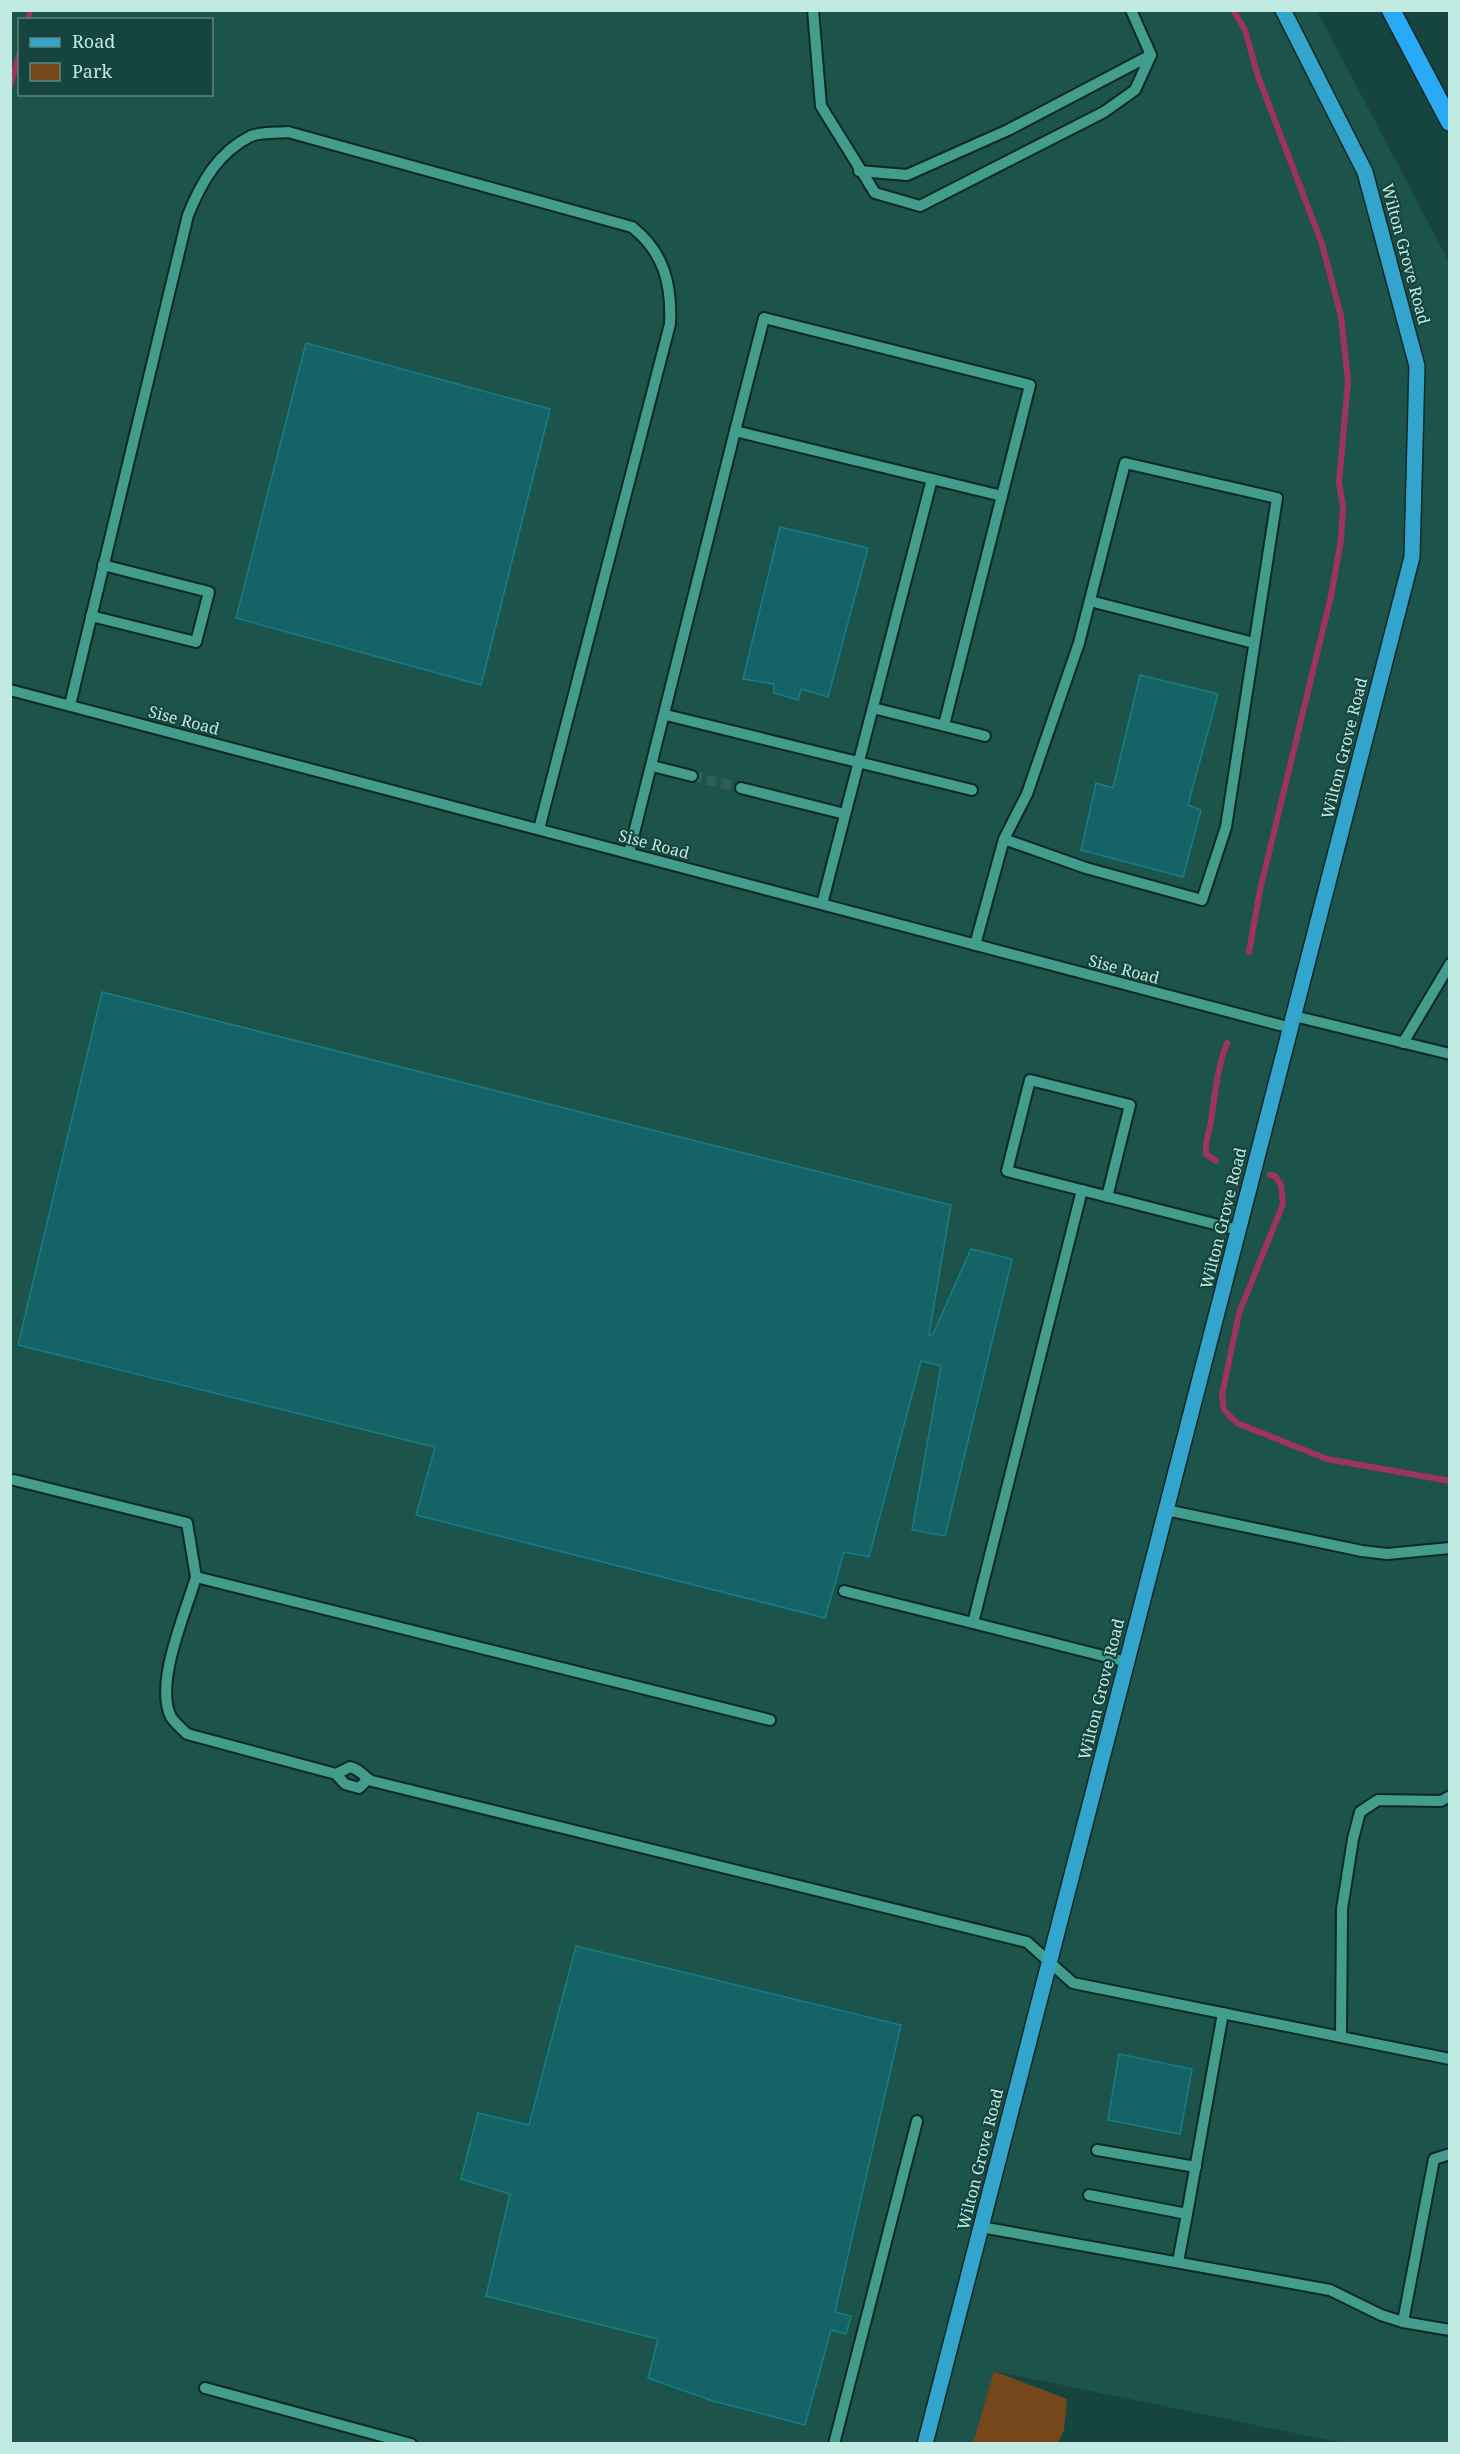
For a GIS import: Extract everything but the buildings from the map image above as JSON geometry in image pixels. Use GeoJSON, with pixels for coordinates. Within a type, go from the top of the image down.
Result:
{"type":"FeatureCollection","features":[{"type":"Feature","properties":{"kind":"highway"},"geometry":{"type":"LineString","coordinates":[[1391,10],[1449,122]]}},
{"type":"Feature","properties":{"kind":"main road","name":"Wilton Grove Road"},"geometry":{"type":"LineString","coordinates":[[925,2444],[1051,1963],[1126,1662],[1412,557],[1417,366],[1365,172],[1283,10]]}},
{"type":"Feature","properties":{"kind":"street"},"geometry":{"type":"LineString","coordinates":[[813,10],[820,106],[875,193],[920,206],[1104,112],[1135,90],[1151,55],[1131,10]]}},
{"type":"Feature","properties":{"kind":"street"},"geometry":{"type":"LineString","coordinates":[[859,171],[907,175],[1008,130],[1151,55]]}},
{"type":"Feature","properties":{"kind":"street"},"geometry":{"type":"LineString","coordinates":[[70,705],[188,215],[200,186],[221,157],[252,136],[288,132],[632,227],[648,239],[664,265],[671,298],[670,324],[539,829]]}},
{"type":"Feature","properties":{"kind":"street"},"geometry":{"type":"LineString","coordinates":[[629,853],[666,715],[764,318],[1030,385],[944,725]]}},
{"type":"Feature","properties":{"kind":"street"},"geometry":{"type":"LineString","coordinates":[[735,431],[1002,496]]}},
{"type":"Feature","properties":{"kind":"street"},"geometry":{"type":"LineString","coordinates":[[975,945],[1005,839],[1027,794],[1079,643],[1125,463],[1277,498],[1226,827],[1202,900],[1086,868],[1005,839]]}},
{"type":"Feature","properties":{"kind":"street"},"geometry":{"type":"LineString","coordinates":[[822,904],[932,479]]}},
{"type":"Feature","properties":{"kind":"street"},"geometry":{"type":"LineString","coordinates":[[91,616],[196,642],[209,592],[104,565]]}},
{"type":"Feature","properties":{"kind":"street"},"geometry":{"type":"LineString","coordinates":[[1090,601],[1254,643]]}},
{"type":"Feature","properties":{"kind":"street","name":"Sise Road"},"geometry":{"type":"LineString","coordinates":[[10,690],[975,945],[1292,1022],[1449,1054]]}},
{"type":"Feature","properties":{"kind":"street"},"geometry":{"type":"LineString","coordinates":[[873,708],[985,736]]}},
{"type":"Feature","properties":{"kind":"street"},"geometry":{"type":"LineString","coordinates":[[666,715],[972,790]]}},
{"type":"Feature","properties":{"kind":"street"},"geometry":{"type":"LineString","coordinates":[[652,766],[692,776]]}},
{"type":"Feature","properties":{"kind":"street"},"geometry":{"type":"LineString","coordinates":[[741,788],[845,814]]}},
{"type":"Feature","properties":{"kind":"street"},"geometry":{"type":"LineString","coordinates":[[1403,1043],[1449,964]]}},
{"type":"Feature","properties":{"kind":"street"},"geometry":{"type":"LineString","coordinates":[[1107,1197],[1130,1105],[1030,1080],[1007,1171],[1107,1197],[1238,1230]]}},
{"type":"Feature","properties":{"kind":"street"},"geometry":{"type":"LineString","coordinates":[[973,1623],[1082,1190]]}},
{"type":"Feature","properties":{"kind":"street"},"geometry":{"type":"LineString","coordinates":[[14,1480],[187,1523],[196,1577],[169,1670],[165,1695],[172,1718],[187,1734],[336,1774],[345,1784],[359,1788],[368,1779]]}},
{"type":"Feature","properties":{"kind":"street"},"geometry":{"type":"LineString","coordinates":[[1166,1510],[1362,1551],[1387,1554],[1449,1548]]}},
{"type":"Feature","properties":{"kind":"street"},"geometry":{"type":"LineString","coordinates":[[196,1577],[770,1720]]}},
{"type":"Feature","properties":{"kind":"street"},"geometry":{"type":"LineString","coordinates":[[844,1591],[1126,1662]]}},
{"type":"Feature","properties":{"kind":"street"},"geometry":{"type":"LineString","coordinates":[[336,1774],[350,1767],[361,1770],[368,1779],[1027,1942],[1073,1983],[1449,2059]]}},
{"type":"Feature","properties":{"kind":"street"},"geometry":{"type":"LineString","coordinates":[[1341,2037],[1342,1909],[1353,1839],[1360,1812],[1378,1800],[1441,1801],[1449,1796]]}},
{"type":"Feature","properties":{"kind":"street"},"geometry":{"type":"LineString","coordinates":[[1178,2262],[1223,2013]]}},
{"type":"Feature","properties":{"kind":"street"},"geometry":{"type":"LineString","coordinates":[[834,2444],[917,2121]]}},
{"type":"Feature","properties":{"kind":"street"},"geometry":{"type":"LineString","coordinates":[[1097,2150],[1196,2167]]}},
{"type":"Feature","properties":{"kind":"street"},"geometry":{"type":"LineString","coordinates":[[1403,2322],[1434,2159],[1449,2154]]}},
{"type":"Feature","properties":{"kind":"street"},"geometry":{"type":"LineString","coordinates":[[1089,2195],[1186,2214]]}},
{"type":"Feature","properties":{"kind":"street"},"geometry":{"type":"LineString","coordinates":[[981,2227],[1330,2289],[1381,2315],[1403,2322],[1449,2330]]}},
{"type":"Feature","properties":{"kind":"street"},"geometry":{"type":"LineString","coordinates":[[205,2388],[411,2444]]}},
{"type":"Feature","properties":{"kind":"shaded area"},"geometry":{"type":"Polygon","coordinates":[[[11,11],[1317,11],[1449,262],[1449,2443],[1342,2443],[994,2371],[976,2443],[11,2444],[11,11]]]}},
{"type":"Feature","properties":{"kind":"green space"},"geometry":{"type":"Polygon","coordinates":[[[994,2371],[1067,2399],[1064,2430],[1058,2443],[973,2443],[994,2371]]]}},
{"type":"Feature","properties":{"kind":"waterway"},"geometry":{"type":"LineString","coordinates":[[28,18],[30,10]]}},
{"type":"Feature","properties":{"kind":"waterway"},"geometry":{"type":"LineString","coordinates":[[1233,10],[1245,30],[1258,76],[1322,244],[1341,316],[1348,381],[1339,483],[1343,506],[1341,540],[1331,596],[1260,890],[1249,952]]}},
{"type":"Feature","properties":{"kind":"waterway"},"geometry":{"type":"LineString","coordinates":[[10,86],[18,59]]}},
{"type":"Feature","properties":{"kind":"waterway"},"geometry":{"type":"LineString","coordinates":[[1216,1161],[1206,1154],[1206,1145],[1219,1072],[1227,1043]]}},
{"type":"Feature","properties":{"kind":"waterway"},"geometry":{"type":"LineString","coordinates":[[1270,1175],[1275,1176],[1281,1185],[1283,1204],[1239,1313],[1222,1395],[1224,1410],[1237,1423],[1327,1459],[1450,1481]]}},
{"type":"Feature","properties":{"kind":"tunnel"},"geometry":{"type":"LineString","coordinates":[[692,776],[741,788]]}}]}
